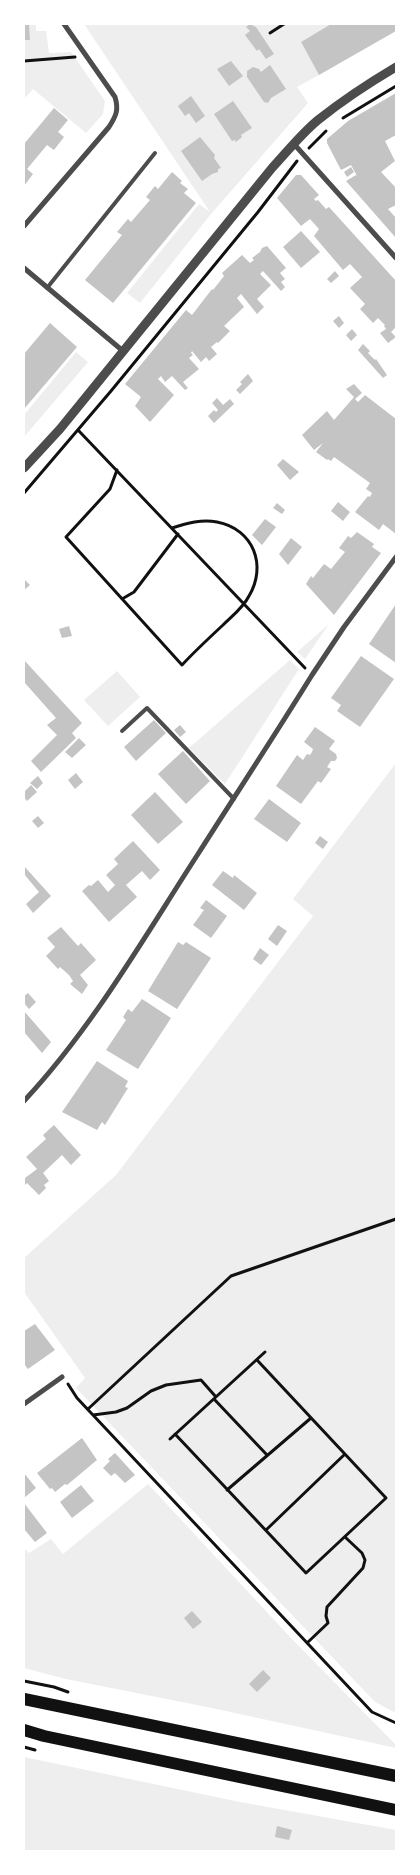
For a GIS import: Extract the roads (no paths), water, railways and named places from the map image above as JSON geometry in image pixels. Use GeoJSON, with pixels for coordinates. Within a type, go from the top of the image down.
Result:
{"type":"FeatureCollection","features":[{"type":"Feature","properties":{"kind":"highway"},"geometry":{"type":"LineString","coordinates":[[24,1699],[396,1776]]}},
{"type":"Feature","properties":{"kind":"highway"},"geometry":{"type":"LineString","coordinates":[[24,1730],[44,1736],[396,1810]]}},
{"type":"Feature","properties":{"kind":"street"},"geometry":{"type":"LineString","coordinates":[[24,226],[117,115],[115,97],[64,24]]}},
{"type":"Feature","properties":{"kind":"street"},"geometry":{"type":"LineString","coordinates":[[24,468],[68,418],[272,168],[294,144],[317,121],[374,80],[396,67]]}},
{"type":"Feature","properties":{"kind":"street"},"geometry":{"type":"LineString","coordinates":[[294,144],[396,258]]}},
{"type":"Feature","properties":{"kind":"street"},"geometry":{"type":"LineString","coordinates":[[24,268],[123,351]]}},
{"type":"Feature","properties":{"kind":"street"},"geometry":{"type":"LineString","coordinates":[[24,1101],[53,1070],[91,1020],[312,674],[396,557]]}},
{"type":"Feature","properties":{"kind":"street"},"geometry":{"type":"LineString","coordinates":[[24,1404],[62,1377]]}},
{"type":"Feature","properties":{"kind":"lane"},"geometry":{"type":"LineString","coordinates":[[47,288],[155,153]]}},
{"type":"Feature","properties":{"kind":"lane"},"geometry":{"type":"LineString","coordinates":[[122,731],[147,708],[234,798]]}}]}
